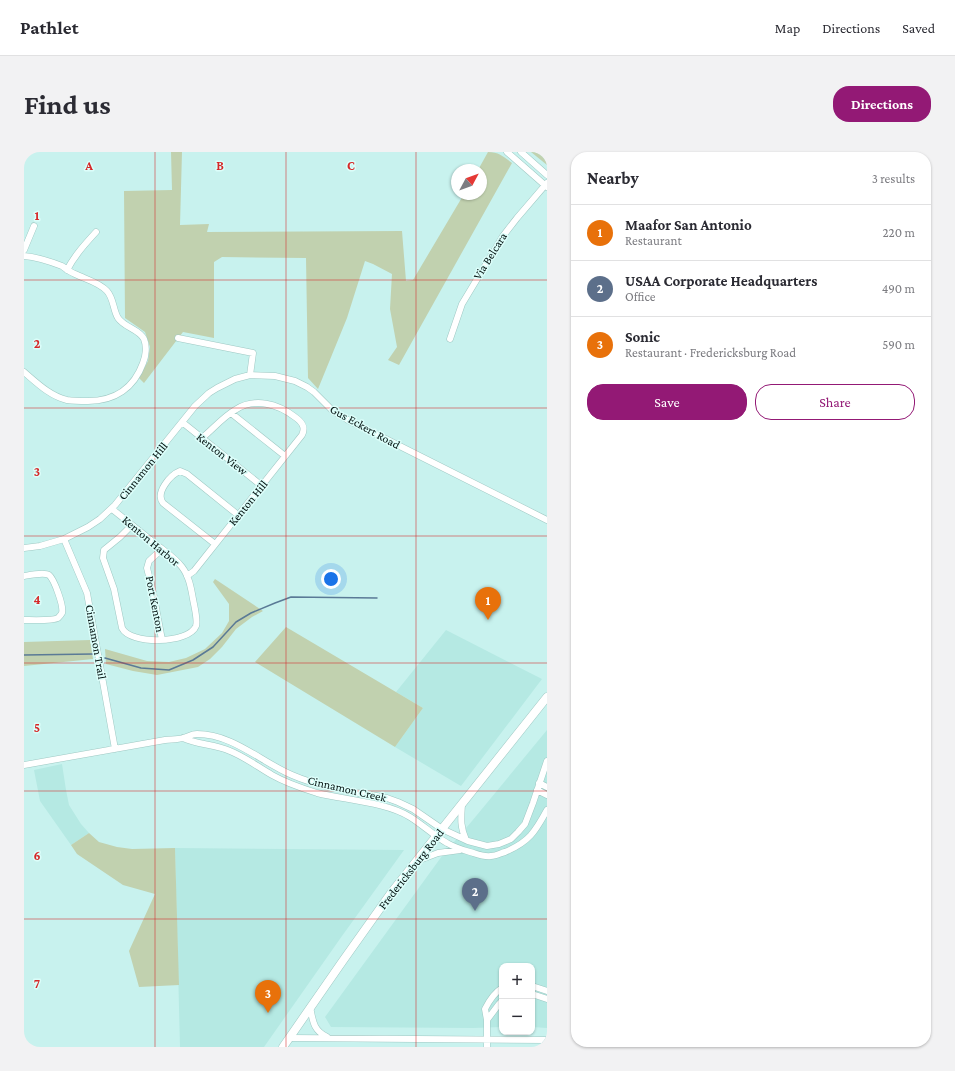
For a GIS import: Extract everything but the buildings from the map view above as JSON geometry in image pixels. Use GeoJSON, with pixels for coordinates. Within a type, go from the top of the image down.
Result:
{"type":"FeatureCollection","features":[{"type":"Feature","properties":{"kind":"main road","name":"Fredericksburg Road"},"geometry":{"type":"LineString","coordinates":[[283,1047],[386,900],[547,697]]}},
{"type":"Feature","properties":{"kind":"street"},"geometry":{"type":"LineString","coordinates":[[507,152],[546,185]]}},
{"type":"Feature","properties":{"kind":"street"},"geometry":{"type":"LineString","coordinates":[[521,152],[547,175]]}},
{"type":"Feature","properties":{"kind":"street","name":"Via Belcara"},"geometry":{"type":"LineString","coordinates":[[450,339],[462,304],[495,249],[513,222],[546,185]]}},
{"type":"Feature","properties":{"kind":"street"},"geometry":{"type":"LineString","coordinates":[[24,250],[34,226]]}},
{"type":"Feature","properties":{"kind":"street"},"geometry":{"type":"LineString","coordinates":[[67,270],[81,248],[96,232]]}},
{"type":"Feature","properties":{"kind":"street"},"geometry":{"type":"LineString","coordinates":[[24,256],[44,259],[107,290],[112,298],[116,314],[119,319],[124,325],[143,337],[145,346],[145,354],[137,377],[132,384],[121,393],[110,398],[96,401],[78,401],[59,398],[46,390],[24,372]]}},
{"type":"Feature","properties":{"kind":"street"},"geometry":{"type":"LineString","coordinates":[[178,338],[253,353],[250,375]]}},
{"type":"Feature","properties":{"kind":"street","name":"Cinnamon Hill"},"geometry":{"type":"LineString","coordinates":[[24,548],[40,546],[64,539],[88,527],[112,509],[195,406],[209,393],[226,383],[250,375]]}},
{"type":"Feature","properties":{"kind":"street","name":"Gus Eckert Road"},"geometry":{"type":"LineString","coordinates":[[250,375],[282,378],[300,384],[314,392],[333,411],[348,420],[547,520]]}},
{"type":"Feature","properties":{"kind":"street","name":"Kenton Hill"},"geometry":{"type":"LineString","coordinates":[[187,576],[194,571],[304,431],[304,427],[298,418],[284,409],[266,403],[249,404],[240,407],[231,413]]}},
{"type":"Feature","properties":{"kind":"street"},"geometry":{"type":"LineString","coordinates":[[202,438],[231,413],[285,456]]}},
{"type":"Feature","properties":{"kind":"street","name":"Kenton View"},"geometry":{"type":"LineString","coordinates":[[182,422],[262,486]]}},
{"type":"Feature","properties":{"kind":"street"},"geometry":{"type":"LineString","coordinates":[[215,544],[163,503],[160,494],[167,482],[176,473],[183,472],[238,515]]}},
{"type":"Feature","properties":{"kind":"street","name":"Kenton Harbor"},"geometry":{"type":"LineString","coordinates":[[112,509],[178,562],[187,576]]}},
{"type":"Feature","properties":{"kind":"street"},"geometry":{"type":"LineString","coordinates":[[132,525],[104,550],[103,558],[114,589],[123,632],[143,639],[162,640],[181,636],[194,629],[196,622],[187,576]]}},
{"type":"Feature","properties":{"kind":"street","name":"Cinnamon Trail"},"geometry":{"type":"LineString","coordinates":[[64,539],[87,593],[115,749]]}},
{"type":"Feature","properties":{"kind":"street","name":"Port Kenton"},"geometry":{"type":"LineString","coordinates":[[162,549],[149,561],[147,568],[162,640]]}},
{"type":"Feature","properties":{"kind":"street"},"geometry":{"type":"LineString","coordinates":[[24,576],[44,574],[52,578],[63,612],[61,616],[55,619],[24,620]]}},
{"type":"Feature","properties":{"kind":"street","name":"Cinnamon Creek"},"geometry":{"type":"LineString","coordinates":[[24,765],[183,738],[191,734],[210,736],[241,746],[292,775],[312,783],[378,796],[398,802],[414,809],[442,829],[466,840],[487,846],[499,844],[511,839],[525,824],[547,761]]}},
{"type":"Feature","properties":{"kind":"street"},"geometry":{"type":"LineString","coordinates":[[208,744],[210,736]]}},
{"type":"Feature","properties":{"kind":"street","name":"Cinnamon Creek"},"geometry":{"type":"LineString","coordinates":[[183,738],[192,742],[218,746],[239,755],[294,786],[324,794],[384,806],[405,814],[447,844],[480,855],[491,856],[516,848],[527,840],[536,830],[547,810]]}},
{"type":"Feature","properties":{"kind":"street"},"geometry":{"type":"LineString","coordinates":[[539,783],[547,786]]}},
{"type":"Feature","properties":{"kind":"street"},"geometry":{"type":"LineString","coordinates":[[537,790],[547,795]]}},
{"type":"Feature","properties":{"kind":"street"},"geometry":{"type":"LineString","coordinates":[[376,805],[378,796]]}},
{"type":"Feature","properties":{"kind":"street"},"geometry":{"type":"LineString","coordinates":[[462,804],[462,831],[466,840]]}},
{"type":"Feature","properties":{"kind":"street"},"geometry":{"type":"LineString","coordinates":[[417,861],[438,853],[462,849]]}},
{"type":"Feature","properties":{"kind":"street"},"geometry":{"type":"LineString","coordinates":[[535,987],[547,992]]}},
{"type":"Feature","properties":{"kind":"street"},"geometry":{"type":"LineString","coordinates":[[487,1047],[487,1020],[485,1009],[490,1000],[499,990]]}},
{"type":"Feature","properties":{"kind":"street"},"geometry":{"type":"LineString","coordinates":[[535,995],[547,999]]}},
{"type":"Feature","properties":{"kind":"street"},"geometry":{"type":"LineString","coordinates":[[487,1020],[499,1004]]}},
{"type":"Feature","properties":{"kind":"street"},"geometry":{"type":"LineString","coordinates":[[310,1007],[317,1031],[328,1037]]}},
{"type":"Feature","properties":{"kind":"street"},"geometry":{"type":"LineString","coordinates":[[290,1038],[328,1037],[547,1040]]}},
{"type":"Feature","properties":{"kind":"shaded area"},"geometry":{"type":"Polygon","coordinates":[[[171,152],[182,152],[180,225],[209,224],[207,232],[402,231],[406,281],[413,280],[460,200],[487,200],[487,164],[481,164],[488,152],[498,154],[512,163],[399,365],[388,360],[397,347],[390,309],[392,274],[365,261],[347,318],[318,389],[308,378],[306,258],[222,257],[214,262],[214,338],[183,332],[144,383],[139,378],[148,361],[150,347],[145,332],[125,318],[124,191],[172,190],[171,152]]]}},
{"type":"Feature","properties":{"kind":"shaded area"},"geometry":{"type":"Polygon","coordinates":[[[531,152],[547,152],[547,165],[531,152]]]}},
{"type":"Feature","properties":{"kind":"shaded area"},"geometry":{"type":"Polygon","coordinates":[[[215,579],[263,611],[236,629],[222,647],[210,659],[198,667],[157,675],[106,664],[105,649],[147,661],[169,662],[186,658],[205,649],[222,633],[229,621],[229,604],[213,582],[215,579]]]}},
{"type":"Feature","properties":{"kind":"shaded area"},"geometry":{"type":"Polygon","coordinates":[[[286,627],[423,708],[395,747],[255,662],[286,627]]]}},
{"type":"Feature","properties":{"kind":"shaded area"},"geometry":{"type":"Polygon","coordinates":[[[446,630],[542,679],[461,786],[395,747],[423,708],[396,692],[446,630]]]}},
{"type":"Feature","properties":{"kind":"shaded area"},"geometry":{"type":"Polygon","coordinates":[[[90,640],[93,659],[24,666],[24,642],[90,640]]]}},
{"type":"Feature","properties":{"kind":"shaded area"},"geometry":{"type":"Polygon","coordinates":[[[547,730],[547,1028],[535,1027],[535,963],[499,963],[499,1027],[331,1027],[325,1017],[442,856],[547,730]]]}},
{"type":"Feature","properties":{"kind":"shaded area"},"geometry":{"type":"Polygon","coordinates":[[[62,764],[69,805],[81,824],[89,833],[71,845],[40,801],[34,770],[62,764]]]}},
{"type":"Feature","properties":{"kind":"shaded area"},"geometry":{"type":"Polygon","coordinates":[[[89,833],[99,842],[117,847],[132,849],[175,848],[179,985],[139,987],[129,951],[155,894],[123,885],[77,854],[71,845],[89,833]]]}},
{"type":"Feature","properties":{"kind":"shaded area"},"geometry":{"type":"Polygon","coordinates":[[[175,848],[404,850],[264,1047],[180,1047],[175,848]]]}},
{"type":"Feature","properties":{"kind":"waterway"},"geometry":{"type":"LineString","coordinates":[[105,658],[141,668],[169,670],[193,660],[213,647],[236,622],[251,613],[291,597],[377,598]]}},
{"type":"Feature","properties":{"kind":"waterway"},"geometry":{"type":"LineString","coordinates":[[24,655],[93,654]]}},
{"type":"Feature","properties":{"kind":"place","name":"Maafor San Antonio"},"geometry":{"type":"Point","coordinates":[488,620]}},
{"type":"Feature","properties":{"kind":"place","name":"USAA Corporate Headquarters"},"geometry":{"type":"Point","coordinates":[475,911]}},
{"type":"Feature","properties":{"kind":"place","name":"Sonic"},"geometry":{"type":"Point","coordinates":[268,1013]}}]}
